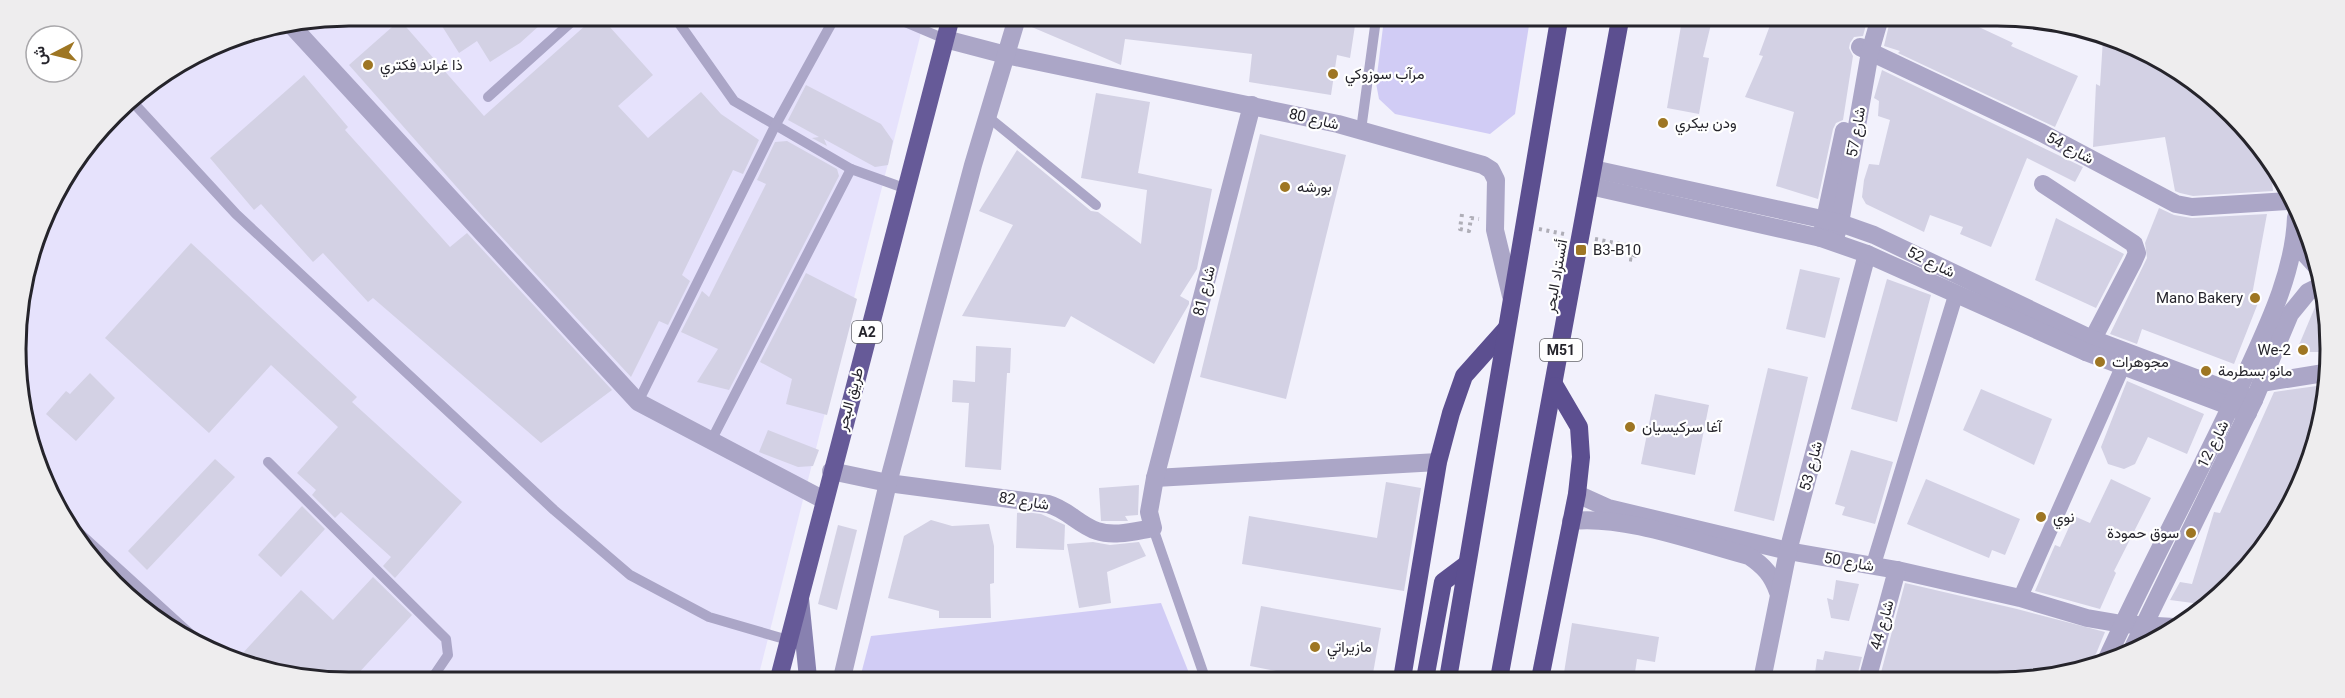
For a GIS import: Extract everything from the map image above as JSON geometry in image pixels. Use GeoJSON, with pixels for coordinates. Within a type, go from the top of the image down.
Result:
{"type":"FeatureCollection","features":[{"type":"Feature","properties":{"kind":"highway","name":"طريق البحر"},"geometry":{"type":"LineString","coordinates":[[781,672],[904,188],[949,26]]}},
{"type":"Feature","properties":{"kind":"highway"},"geometry":{"type":"LineString","coordinates":[[1449,672],[1558,26]]}},
{"type":"Feature","properties":{"kind":"highway","name":"أتستراد البحر"},"geometry":{"type":"LineString","coordinates":[[1500,672],[1530,501],[1555,386],[1619,26]]}},
{"type":"Feature","properties":{"kind":"highway"},"geometry":{"type":"LineString","coordinates":[[1403,672],[1438,462],[1464,376],[1506,328]]}},
{"type":"Feature","properties":{"kind":"highway"},"geometry":{"type":"LineString","coordinates":[[1541,672],[1577,494],[1582,445],[1579,427],[1555,386]]}},
{"type":"Feature","properties":{"kind":"highway"},"geometry":{"type":"LineString","coordinates":[[1426,672],[1443,582],[1467,564]]}},
{"type":"Feature","properties":{"kind":"main road"},"geometry":{"type":"LineString","coordinates":[[799,594],[807,672]]}},
{"type":"Feature","properties":{"kind":"street"},"geometry":{"type":"LineString","coordinates":[[843,672],[888,483],[987,116],[1015,26]]}},
{"type":"Feature","properties":{"kind":"street","name":"شارع 57"},"geometry":{"type":"LineString","coordinates":[[1827,241],[1834,221],[1868,26]]}},
{"type":"Feature","properties":{"kind":"street","name":"شارع 57"},"geometry":{"type":"LineString","coordinates":[[1865,49],[1877,26]]}},
{"type":"Feature","properties":{"kind":"street"},"geometry":{"type":"LineString","coordinates":[[296,30],[638,402],[824,500]]}},
{"type":"Feature","properties":{"kind":"street","name":"شارع 80"},"geometry":{"type":"LineString","coordinates":[[945,39],[1006,55],[1362,130],[1475,161],[1491,170],[1496,180],[1497,245],[1511,296]]}},
{"type":"Feature","properties":{"kind":"street","name":"شارع 54"},"geometry":{"type":"LineString","coordinates":[[1865,49],[2042,133],[2176,204],[2192,207],[2284,201]]}},
{"type":"Feature","properties":{"kind":"street","name":"شارع 81"},"geometry":{"type":"LineString","coordinates":[[1153,528],[1149,512],[1155,478],[1252,105]]}},
{"type":"Feature","properties":{"kind":"street","name":"شارع 52"},"geometry":{"type":"LineString","coordinates":[[1591,178],[1834,221],[1874,235],[2089,345],[2123,366],[2246,399]]}},
{"type":"Feature","properties":{"kind":"street","name":"شارع 52"},"geometry":{"type":"LineString","coordinates":[[1591,178],[1827,241],[1867,254],[1956,294],[2089,345],[2246,399]]}},
{"type":"Feature","properties":{"kind":"street"},"geometry":{"type":"LineString","coordinates":[[2043,184],[2134,243],[2137,253],[2089,345]]}},
{"type":"Feature","properties":{"kind":"street","name":"شارع 12"},"geometry":{"type":"LineString","coordinates":[[2137,640],[2246,399],[2295,243],[2296,227]]}},
{"type":"Feature","properties":{"kind":"street"},"geometry":{"type":"LineString","coordinates":[[2295,243],[2305,253]]}},
{"type":"Feature","properties":{"kind":"street","name":"شارع 53"},"geometry":{"type":"LineString","coordinates":[[1763,672],[1788,551],[1867,254]]}},
{"type":"Feature","properties":{"kind":"street","name":"شارع 12"},"geometry":{"type":"LineString","coordinates":[[2110,651],[2122,624],[2246,399],[2290,314],[2308,292],[2314,289]]}},
{"type":"Feature","properties":{"kind":"street"},"geometry":{"type":"LineString","coordinates":[[1873,566],[1956,294]]}},
{"type":"Feature","properties":{"kind":"street"},"geometry":{"type":"LineString","coordinates":[[2020,598],[2123,366]]}},
{"type":"Feature","properties":{"kind":"street"},"geometry":{"type":"LineString","coordinates":[[2246,399],[2319,375]]}},
{"type":"Feature","properties":{"kind":"street"},"geometry":{"type":"LineString","coordinates":[[1155,478],[1438,462]]}},
{"type":"Feature","properties":{"kind":"street","name":"شارع 82"},"geometry":{"type":"LineString","coordinates":[[831,471],[888,483],[1048,504],[1058,507],[1095,531],[1109,534],[1153,528]]}},
{"type":"Feature","properties":{"kind":"street","name":"شارع 50"},"geometry":{"type":"LineString","coordinates":[[1577,494],[1608,508],[1699,536],[1897,570],[2020,598],[2077,616],[2122,624],[2162,627]]}},
{"type":"Feature","properties":{"kind":"street"},"geometry":{"type":"LineString","coordinates":[[1571,521],[1605,520],[1699,536],[1749,556],[1762,565],[1772,577],[1778,592]]}},
{"type":"Feature","properties":{"kind":"street","name":"شارع 44"},"geometry":{"type":"LineString","coordinates":[[1869,672],[1897,570]]}},
{"type":"Feature","properties":{"kind":"lane"},"geometry":{"type":"LineString","coordinates":[[488,97],[567,26]]}},
{"type":"Feature","properties":{"kind":"lane"},"geometry":{"type":"LineString","coordinates":[[681,26],[734,100],[851,169],[904,188]]}},
{"type":"Feature","properties":{"kind":"lane"},"geometry":{"type":"LineString","coordinates":[[638,402],[775,126],[830,26]]}},
{"type":"Feature","properties":{"kind":"lane"},"geometry":{"type":"LineString","coordinates":[[914,26],[945,39]]}},
{"type":"Feature","properties":{"kind":"lane"},"geometry":{"type":"LineString","coordinates":[[1362,130],[1375,26]]}},
{"type":"Feature","properties":{"kind":"lane"},"geometry":{"type":"LineString","coordinates":[[136,106],[236,214],[554,510],[630,575],[709,617],[788,644]]}},
{"type":"Feature","properties":{"kind":"lane"},"geometry":{"type":"LineString","coordinates":[[987,116],[1096,205]]}},
{"type":"Feature","properties":{"kind":"lane"},"geometry":{"type":"LineString","coordinates":[[712,439],[851,169]]}},
{"type":"Feature","properties":{"kind":"lane"},"geometry":{"type":"LineString","coordinates":[[268,462],[446,639],[448,655],[436,672]]}},
{"type":"Feature","properties":{"kind":"lane"},"geometry":{"type":"LineString","coordinates":[[1153,528],[1203,672]]}},
{"type":"Feature","properties":{"kind":"lane"},"geometry":{"type":"LineString","coordinates":[[89,542],[180,625]]}},
{"type":"Feature","properties":{"kind":"path"},"geometry":{"type":"LineString","coordinates":[[1462,214],[1460,229],[1469,231],[1471,218],[1483,220]]}},
{"type":"Feature","properties":{"kind":"path"},"geometry":{"type":"LineString","coordinates":[[1530,228],[1565,234]]}},
{"type":"Feature","properties":{"kind":"path"},"geometry":{"type":"LineString","coordinates":[[1589,238],[1636,246]]}},
{"type":"Feature","properties":{"kind":"shaded area"},"geometry":{"type":"Polygon","coordinates":[[[328,26],[923,26],[760,672],[328,672],[286,666],[225,648],[187,629],[152,606],[120,578],[92,546],[69,511],[43,453],[28,391],[26,328],[37,265],[59,206],[92,152],[120,120],[152,92],[187,69],[245,43],[286,32],[328,26]]]}},
{"type":"Feature","properties":{"kind":"shaded area"},"geometry":{"type":"Polygon","coordinates":[[[1383,26],[1529,26],[1515,114],[1490,134],[1395,114],[1379,99],[1376,83],[1383,26]]]}},
{"type":"Feature","properties":{"kind":"shaded area"},"geometry":{"type":"Polygon","coordinates":[[[1161,603],[1189,672],[862,672],[871,636],[1161,603]]]}},
{"type":"Feature","properties":{"kind":"building"},"geometry":{"type":"Polygon","coordinates":[[[393,26],[405,26],[484,116],[585,26],[609,26],[653,75],[618,106],[648,138],[701,92],[721,114],[759,140],[743,174],[733,170],[682,275],[690,281],[668,325],[659,321],[631,377],[484,218],[349,65],[393,26]]]}},
{"type":"Feature","properties":{"kind":"building"},"geometry":{"type":"Polygon","coordinates":[[[442,26],[539,26],[520,43],[490,62],[477,41],[459,53],[442,26]]]}},
{"type":"Feature","properties":{"kind":"building"},"geometry":{"type":"Polygon","coordinates":[[[1029,26],[1355,26],[1350,58],[1337,55],[1331,95],[1249,82],[1252,54],[1125,39],[1121,65],[1029,26]]]}},
{"type":"Feature","properties":{"kind":"building"},"geometry":{"type":"Polygon","coordinates":[[[1681,26],[1711,26],[1703,57],[1709,58],[1699,114],[1667,108],[1681,26]]]}},
{"type":"Feature","properties":{"kind":"building"},"geometry":{"type":"Polygon","coordinates":[[[1770,26],[1866,26],[1863,36],[1854,37],[1850,43],[1849,48],[1853,56],[1843,120],[1836,123],[1833,129],[1818,199],[1776,186],[1794,112],[1745,97],[1763,56],[1759,55],[1770,26]]]}},
{"type":"Feature","properties":{"kind":"building"},"geometry":{"type":"Polygon","coordinates":[[[1889,26],[1977,26],[2013,43],[2011,46],[2078,76],[2055,127],[1898,53],[1900,51],[1884,46],[1889,26]]]}},
{"type":"Feature","properties":{"kind":"building"},"geometry":{"type":"Polygon","coordinates":[[[2103,44],[2158,69],[2193,92],[2225,120],[2265,169],[2272,180],[2273,191],[2193,196],[2175,191],[2165,137],[2093,147],[2096,84],[2100,86],[2103,44]]]}},
{"type":"Feature","properties":{"kind":"building"},"geometry":{"type":"Polygon","coordinates":[[[1882,70],[2083,167],[2075,182],[2027,158],[1991,247],[1960,234],[1963,227],[1930,215],[1924,232],[1866,204],[1862,197],[1869,164],[1879,165],[1890,120],[1878,116],[1879,101],[1874,98],[1882,70]]]}},
{"type":"Feature","properties":{"kind":"building"},"geometry":{"type":"Polygon","coordinates":[[[304,75],[348,127],[345,130],[450,247],[467,233],[612,390],[541,443],[373,298],[368,302],[323,253],[313,262],[261,204],[254,210],[210,158],[304,75]]]}},
{"type":"Feature","properties":{"kind":"building"},"geometry":{"type":"Polygon","coordinates":[[[806,85],[881,124],[893,141],[888,165],[875,167],[824,139],[827,146],[812,138],[819,137],[788,120],[806,85]]]}},
{"type":"Feature","properties":{"kind":"building"},"geometry":{"type":"Polygon","coordinates":[[[1096,93],[1150,102],[1138,173],[1212,189],[1197,269],[1180,296],[1189,301],[1189,304],[1154,364],[1071,316],[1065,327],[962,316],[1013,225],[979,211],[1017,150],[1091,211],[1098,212],[1141,244],[1147,190],[1081,178],[1096,93]]]}},
{"type":"Feature","properties":{"kind":"building"},"geometry":{"type":"Polygon","coordinates":[[[1260,134],[1346,155],[1286,399],[1200,377],[1260,134]]]}},
{"type":"Feature","properties":{"kind":"building"},"geometry":{"type":"Polygon","coordinates":[[[787,141],[837,169],[839,176],[729,390],[697,382],[718,349],[681,332],[702,291],[709,297],[766,184],[757,180],[775,142],[787,141]]]}},
{"type":"Feature","properties":{"kind":"building"},"geometry":{"type":"Polygon","coordinates":[[[2159,208],[2174,215],[2192,218],[2267,214],[2252,295],[2260,298],[2234,364],[2142,329],[2137,344],[2110,334],[2147,258],[2145,243],[2159,208]]]}},
{"type":"Feature","properties":{"kind":"building"},"geometry":{"type":"Polygon","coordinates":[[[2056,218],[2124,254],[2096,308],[2035,280],[2056,218]]]}},
{"type":"Feature","properties":{"kind":"building"},"geometry":{"type":"Polygon","coordinates":[[[191,243],[357,397],[352,402],[462,502],[395,578],[383,566],[391,557],[341,512],[335,518],[312,495],[316,490],[297,473],[338,427],[271,365],[209,433],[105,338],[191,243]]]}},
{"type":"Feature","properties":{"kind":"building"},"geometry":{"type":"Polygon","coordinates":[[[1800,269],[1840,278],[1825,338],[1786,329],[1800,269]]]}},
{"type":"Feature","properties":{"kind":"building"},"geometry":{"type":"Polygon","coordinates":[[[806,273],[857,299],[827,415],[786,404],[792,379],[760,362],[806,273]]]}},
{"type":"Feature","properties":{"kind":"building"},"geometry":{"type":"Polygon","coordinates":[[[1887,279],[1931,295],[1897,422],[1851,409],[1887,279]]]}},
{"type":"Feature","properties":{"kind":"building"},"geometry":{"type":"Polygon","coordinates":[[[2316,304],[2320,352],[2296,352],[2316,304]]]}},
{"type":"Feature","properties":{"kind":"building"},"geometry":{"type":"Polygon","coordinates":[[[976,346],[1011,348],[1010,373],[1007,373],[1001,470],[965,467],[969,403],[952,402],[953,380],[975,382],[976,346]]]}},
{"type":"Feature","properties":{"kind":"building"},"geometry":{"type":"Polygon","coordinates":[[[1768,368],[1808,377],[1774,521],[1734,511],[1768,368]]]}},
{"type":"Feature","properties":{"kind":"building"},"geometry":{"type":"Polygon","coordinates":[[[90,373],[115,398],[76,441],[46,414],[66,391],[70,394],[90,373]]]}},
{"type":"Feature","properties":{"kind":"building"},"geometry":{"type":"Polygon","coordinates":[[[2127,381],[2204,414],[2187,454],[2148,437],[2135,464],[2124,469],[2108,464],[2101,447],[2127,381]]]}},
{"type":"Feature","properties":{"kind":"building"},"geometry":{"type":"Polygon","coordinates":[[[2317,386],[2308,433],[2286,492],[2253,546],[2225,578],[2196,603],[2170,600],[2180,582],[2192,584],[2214,512],[2220,513],[2274,392],[2317,386]]]}},
{"type":"Feature","properties":{"kind":"building"},"geometry":{"type":"Polygon","coordinates":[[[1981,389],[2052,419],[2034,465],[1963,430],[1981,389]]]}},
{"type":"Feature","properties":{"kind":"building"},"geometry":{"type":"Polygon","coordinates":[[[1655,394],[1709,405],[1695,475],[1641,464],[1655,394]]]}},
{"type":"Feature","properties":{"kind":"building"},"geometry":{"type":"Polygon","coordinates":[[[768,430],[819,450],[813,466],[798,467],[759,452],[768,430]]]}},
{"type":"Feature","properties":{"kind":"building"},"geometry":{"type":"Polygon","coordinates":[[[1851,450],[1893,462],[1875,524],[1842,515],[1845,507],[1835,504],[1851,450]]]}},
{"type":"Feature","properties":{"kind":"building"},"geometry":{"type":"Polygon","coordinates":[[[215,459],[235,477],[147,570],[128,551],[215,459]]]}},
{"type":"Feature","properties":{"kind":"building"},"geometry":{"type":"Polygon","coordinates":[[[1926,479],[2020,519],[2005,555],[1992,550],[1989,558],[1907,524],[1926,479]]]}},
{"type":"Feature","properties":{"kind":"building"},"geometry":{"type":"Polygon","coordinates":[[[2111,479],[2151,498],[2114,571],[2116,573],[2100,609],[2035,591],[2055,545],[2060,547],[2074,516],[2090,523],[2111,479]]]}},
{"type":"Feature","properties":{"kind":"building"},"geometry":{"type":"Polygon","coordinates":[[[1386,482],[1421,488],[1404,591],[1242,564],[1249,516],[1377,538],[1386,482]]]}},
{"type":"Feature","properties":{"kind":"building"},"geometry":{"type":"Polygon","coordinates":[[[1139,485],[1138,515],[1125,516],[1128,521],[1101,521],[1099,488],[1139,485]]]}},
{"type":"Feature","properties":{"kind":"building"},"geometry":{"type":"Polygon","coordinates":[[[302,506],[325,529],[281,577],[258,555],[302,506]]]}},
{"type":"Feature","properties":{"kind":"building"},"geometry":{"type":"Polygon","coordinates":[[[1017,513],[1041,514],[1065,525],[1064,550],[1016,548],[1017,513]]]}},
{"type":"Feature","properties":{"kind":"building"},"geometry":{"type":"Polygon","coordinates":[[[931,520],[952,526],[989,524],[994,546],[994,583],[990,584],[991,618],[939,618],[939,611],[888,598],[904,536],[931,520]]]}},
{"type":"Feature","properties":{"kind":"building"},"geometry":{"type":"Polygon","coordinates":[[[838,525],[857,530],[837,610],[818,604],[838,525]]]}},
{"type":"Feature","properties":{"kind":"building"},"geometry":{"type":"Polygon","coordinates":[[[1093,542],[1110,545],[1139,542],[1146,556],[1107,572],[1111,603],[1079,608],[1067,544],[1093,542]]]}},
{"type":"Feature","properties":{"kind":"building"},"geometry":{"type":"Polygon","coordinates":[[[373,577],[412,615],[360,672],[307,670],[242,654],[301,590],[333,620],[373,577]]]}},
{"type":"Feature","properties":{"kind":"building"},"geometry":{"type":"Polygon","coordinates":[[[1836,580],[1859,584],[1849,621],[1831,618],[1827,598],[1833,600],[1836,580]]]}},
{"type":"Feature","properties":{"kind":"building"},"geometry":{"type":"Polygon","coordinates":[[[1905,583],[2105,632],[2095,657],[2038,670],[1881,672],[1905,583]]]}},
{"type":"Feature","properties":{"kind":"building","name":"مازيراتي"},"geometry":{"type":"Polygon","coordinates":[[[1261,606],[1381,628],[1373,672],[1282,672],[1250,666],[1261,606]]]}},
{"type":"Feature","properties":{"kind":"building"},"geometry":{"type":"Polygon","coordinates":[[[1572,623],[1659,637],[1655,662],[1637,659],[1635,672],[1564,672],[1572,623]]]}},
{"type":"Feature","properties":{"kind":"building"},"geometry":{"type":"Polygon","coordinates":[[[1825,651],[1862,657],[1858,672],[1815,672],[1817,659],[1823,660],[1825,651]]]}},
{"type":"Feature","properties":{"kind":"place","name":"ذا غراند فكتري"},"geometry":{"type":"Point","coordinates":[368,65]}},
{"type":"Feature","properties":{"kind":"place","name":"مرآب سوزوكي"},"geometry":{"type":"Point","coordinates":[1333,74]}},
{"type":"Feature","properties":{"kind":"place","name":"ودن بيكري"},"geometry":{"type":"Point","coordinates":[1663,123]}},
{"type":"Feature","properties":{"kind":"place","name":"بورشه"},"geometry":{"type":"Point","coordinates":[1285,187]}},
{"type":"Feature","properties":{"kind":"place","name":"B3-B10"},"geometry":{"type":"Point","coordinates":[1581,250]}},
{"type":"Feature","properties":{"kind":"place","name":"Mano Bakery"},"geometry":{"type":"Point","coordinates":[2255,298]}},
{"type":"Feature","properties":{"kind":"place","name":"We-2"},"geometry":{"type":"Point","coordinates":[2303,350]}},
{"type":"Feature","properties":{"kind":"place","name":"مجوهرات"},"geometry":{"type":"Point","coordinates":[2100,362]}},
{"type":"Feature","properties":{"kind":"place","name":"مانو بسطرمة"},"geometry":{"type":"Point","coordinates":[2206,371]}},
{"type":"Feature","properties":{"kind":"place","name":"آغا سركيسيان"},"geometry":{"type":"Point","coordinates":[1630,427]}},
{"type":"Feature","properties":{"kind":"place","name":"نوي"},"geometry":{"type":"Point","coordinates":[2041,517]}},
{"type":"Feature","properties":{"kind":"place","name":"سوق حمودة"},"geometry":{"type":"Point","coordinates":[2191,533]}},
{"type":"Feature","properties":{"kind":"place","name":"مازيراتي"},"geometry":{"type":"Point","coordinates":[1315,647]}}]}
